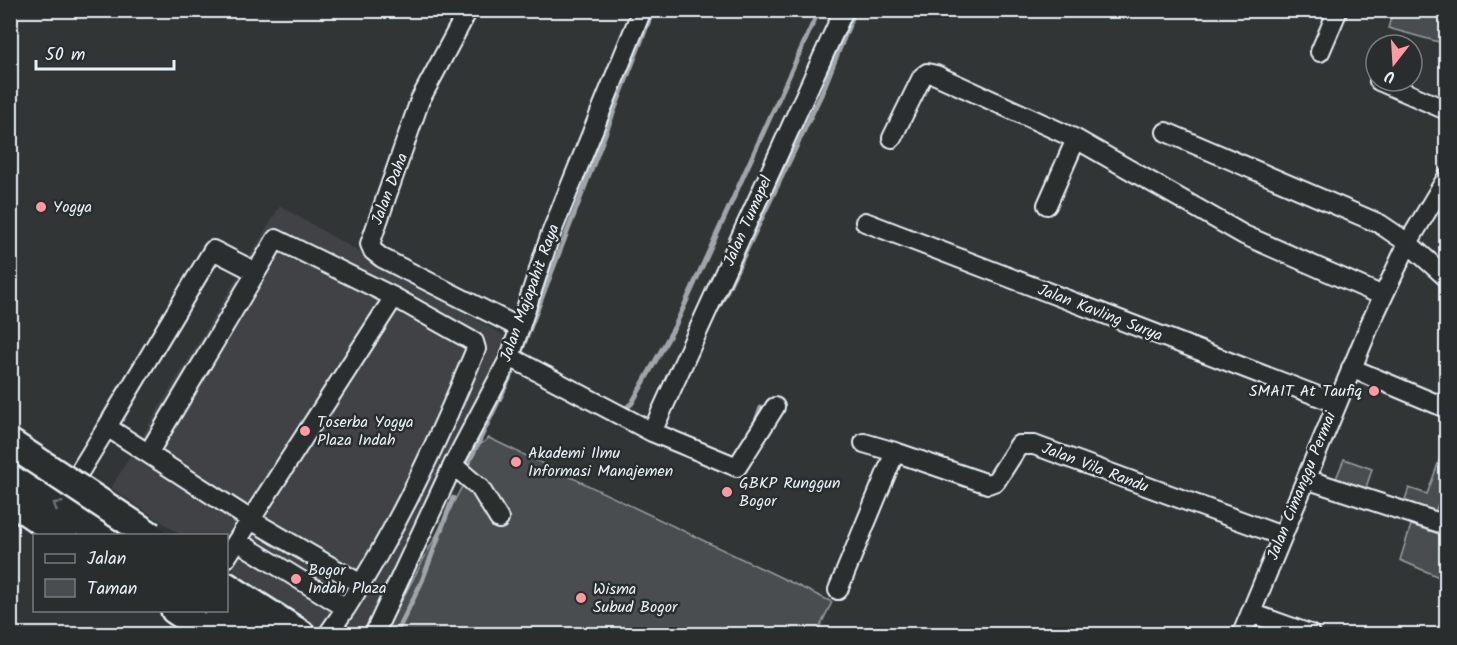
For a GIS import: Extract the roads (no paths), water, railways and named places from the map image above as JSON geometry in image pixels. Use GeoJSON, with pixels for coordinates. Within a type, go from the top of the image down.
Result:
{"type":"FeatureCollection","features":[{"type":"Feature","properties":{"kind":"highway"},"geometry":{"type":"LineString","coordinates":[[10,443],[147,534]]}},
{"type":"Feature","properties":{"kind":"highway"},"geometry":{"type":"LineString","coordinates":[[10,451],[137,534]]}},
{"type":"Feature","properties":{"kind":"highway"},"geometry":{"type":"LineString","coordinates":[[10,474],[101,534]]}},
{"type":"Feature","properties":{"kind":"highway"},"geometry":{"type":"LineString","coordinates":[[13,508],[59,534]]}},
{"type":"Feature","properties":{"kind":"highway"},"geometry":{"type":"LineString","coordinates":[[228,586],[301,634]]}},
{"type":"Feature","properties":{"kind":"highway"},"geometry":{"type":"LineString","coordinates":[[228,593],[291,634]]}},
{"type":"Feature","properties":{"kind":"highway"},"geometry":{"type":"LineString","coordinates":[[178,612],[211,634]]}},
{"type":"Feature","properties":{"kind":"highway"},"geometry":{"type":"LineString","coordinates":[[221,612],[254,634]]}},
{"type":"Feature","properties":{"kind":"street","name":"Jalan Daha"},"geometry":{"type":"LineString","coordinates":[[468,10],[425,90],[370,244],[373,251],[382,258],[520,328]]}},
{"type":"Feature","properties":{"kind":"street","name":"Jalan Majapahit Raya"},"geometry":{"type":"LineString","coordinates":[[374,634],[453,465],[516,359],[520,328],[550,236],[642,10]]}},
{"type":"Feature","properties":{"kind":"street","name":"Jalan Tumapel"},"geometry":{"type":"LineString","coordinates":[[654,428],[844,10]]}},
{"type":"Feature","properties":{"kind":"street"},"geometry":{"type":"LineString","coordinates":[[1320,52],[1338,10]]}},
{"type":"Feature","properties":{"kind":"street"},"geometry":{"type":"LineString","coordinates":[[892,138],[919,82],[928,73],[1076,139],[1244,235],[1383,296]]}},
{"type":"Feature","properties":{"kind":"street"},"geometry":{"type":"LineString","coordinates":[[1406,93],[1446,110]]}},
{"type":"Feature","properties":{"kind":"street"},"geometry":{"type":"LineString","coordinates":[[1166,132],[1380,224],[1408,243],[1446,277]]}},
{"type":"Feature","properties":{"kind":"street"},"geometry":{"type":"LineString","coordinates":[[1047,205],[1076,139]]}},
{"type":"Feature","properties":{"kind":"street","name":"Jalan Cimanggu Permai"},"geometry":{"type":"LineString","coordinates":[[1242,634],[1336,403],[1383,296],[1408,243],[1446,179]]}},
{"type":"Feature","properties":{"kind":"street","name":"Jalan Kavling Surya"},"geometry":{"type":"LineString","coordinates":[[865,222],[1336,403]]}},
{"type":"Feature","properties":{"kind":"street"},"geometry":{"type":"LineString","coordinates":[[149,452],[276,239],[394,297],[474,342],[476,349],[435,449],[361,584],[328,634]]}},
{"type":"Feature","properties":{"kind":"street"},"geometry":{"type":"LineString","coordinates":[[69,489],[213,250],[256,272]]}},
{"type":"Feature","properties":{"kind":"street"},"geometry":{"type":"LineString","coordinates":[[228,555],[394,297]]}},
{"type":"Feature","properties":{"kind":"street"},"geometry":{"type":"LineString","coordinates":[[516,359],[737,467],[775,407]]}},
{"type":"Feature","properties":{"kind":"street"},"geometry":{"type":"LineString","coordinates":[[1351,368],[1446,408]]}},
{"type":"Feature","properties":{"kind":"street"},"geometry":{"type":"LineString","coordinates":[[107,427],[251,520],[361,584]]}},
{"type":"Feature","properties":{"kind":"street"},"geometry":{"type":"LineString","coordinates":[[838,590],[895,452],[864,443]]}},
{"type":"Feature","properties":{"kind":"street","name":"Jalan Vila Randu"},"geometry":{"type":"LineString","coordinates":[[895,452],[988,484],[996,481],[1018,446],[1034,445],[1282,536]]}},
{"type":"Feature","properties":{"kind":"street"},"geometry":{"type":"LineString","coordinates":[[453,465],[480,488],[499,519]]}},
{"type":"Feature","properties":{"kind":"street"},"geometry":{"type":"LineString","coordinates":[[1305,479],[1446,525]]}},
{"type":"Feature","properties":{"kind":"street"},"geometry":{"type":"LineString","coordinates":[[237,541],[346,608]]}},
{"type":"Feature","properties":{"kind":"street"},"geometry":{"type":"LineString","coordinates":[[1251,613],[1310,634]]}},
{"type":"Feature","properties":{"kind":"waterway"},"geometry":{"type":"LineString","coordinates":[[518,359],[653,10]]}},
{"type":"Feature","properties":{"kind":"waterway"},"geometry":{"type":"LineString","coordinates":[[625,409],[632,403],[675,326],[819,10]]}},
{"type":"Feature","properties":{"kind":"waterway"},"geometry":{"type":"LineString","coordinates":[[719,307],[821,95],[855,10]]}},
{"type":"Feature","properties":{"kind":"waterway"},"geometry":{"type":"LineString","coordinates":[[466,468],[512,373]]}},
{"type":"Feature","properties":{"kind":"waterway"},"geometry":{"type":"LineString","coordinates":[[754,426],[761,408]]}},
{"type":"Feature","properties":{"kind":"waterway"},"geometry":{"type":"LineString","coordinates":[[396,634],[422,581],[453,498]]}},
{"type":"Feature","properties":{"kind":"place","name":"Yogya"},"geometry":{"type":"Point","coordinates":[41,207]}},
{"type":"Feature","properties":{"kind":"place","name":"SMAIT At Taufiq"},"geometry":{"type":"Point","coordinates":[1374,391]}},
{"type":"Feature","properties":{"kind":"place","name":"Toserba Yogya Plaza Indah"},"geometry":{"type":"Point","coordinates":[305,431]}},
{"type":"Feature","properties":{"kind":"place","name":"Akademi Ilmu Informasi Manajemen"},"geometry":{"type":"Point","coordinates":[516,462]}},
{"type":"Feature","properties":{"kind":"place","name":"GBKP Runggun Bogor"},"geometry":{"type":"Point","coordinates":[727,492]}},
{"type":"Feature","properties":{"kind":"place","name":"Bogor Indah Plaza"},"geometry":{"type":"Point","coordinates":[296,579]}},
{"type":"Feature","properties":{"kind":"place","name":"Wisma Subud Bogor"},"geometry":{"type":"Point","coordinates":[581,598]}}]}
